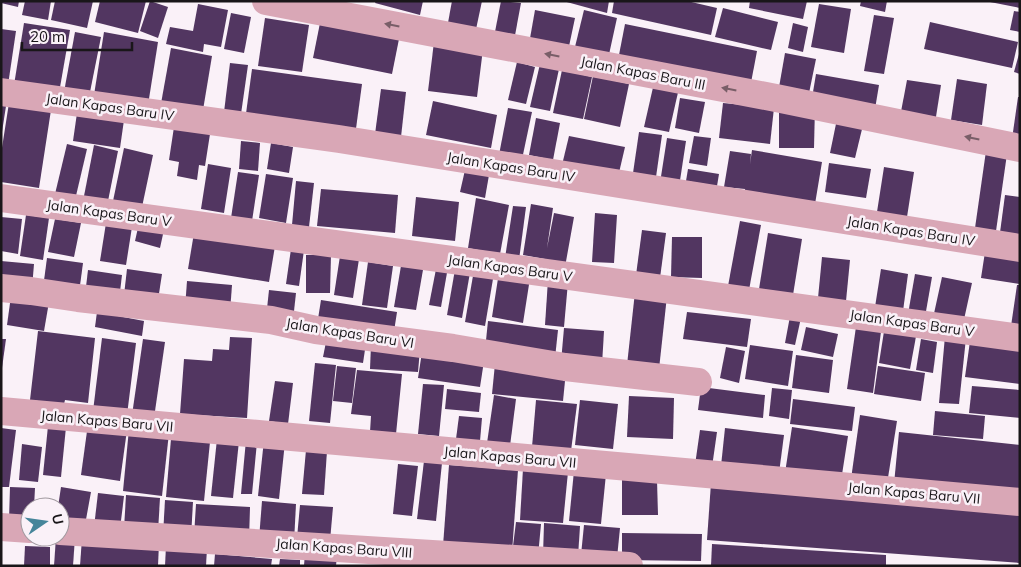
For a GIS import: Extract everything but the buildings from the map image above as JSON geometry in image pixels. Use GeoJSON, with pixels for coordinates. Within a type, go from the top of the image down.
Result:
{"type":"FeatureCollection","features":[{"type":"Feature","properties":{"kind":"street","name":"Jalan Kapas Baru III"},"geometry":{"type":"LineString","coordinates":[[266,1],[776,98],[1020,148]]}},
{"type":"Feature","properties":{"kind":"street","name":"Jalan Kapas Baru IV"},"geometry":{"type":"LineString","coordinates":[[1,92],[339,139],[1020,248]]}},
{"type":"Feature","properties":{"kind":"street","name":"Jalan Kapas Baru V"},"geometry":{"type":"LineString","coordinates":[[1,198],[1020,338]]}},
{"type":"Feature","properties":{"kind":"street","name":"Jalan Kapas Baru VI"},"geometry":{"type":"LineString","coordinates":[[1,288],[31,290],[78,298],[220,316],[271,320],[316,330],[453,348],[565,367],[698,382]]}},
{"type":"Feature","properties":{"kind":"street","name":"Jalan Kapas Baru VII"},"geometry":{"type":"LineString","coordinates":[[1,411],[1020,502]]}},
{"type":"Feature","properties":{"kind":"street"},"geometry":{"type":"LineString","coordinates":[[1,527],[20,528]]}},
{"type":"Feature","properties":{"kind":"street","name":"Jalan Kapas Baru VIII"},"geometry":{"type":"LineString","coordinates":[[70,532],[628,566]]}}]}
